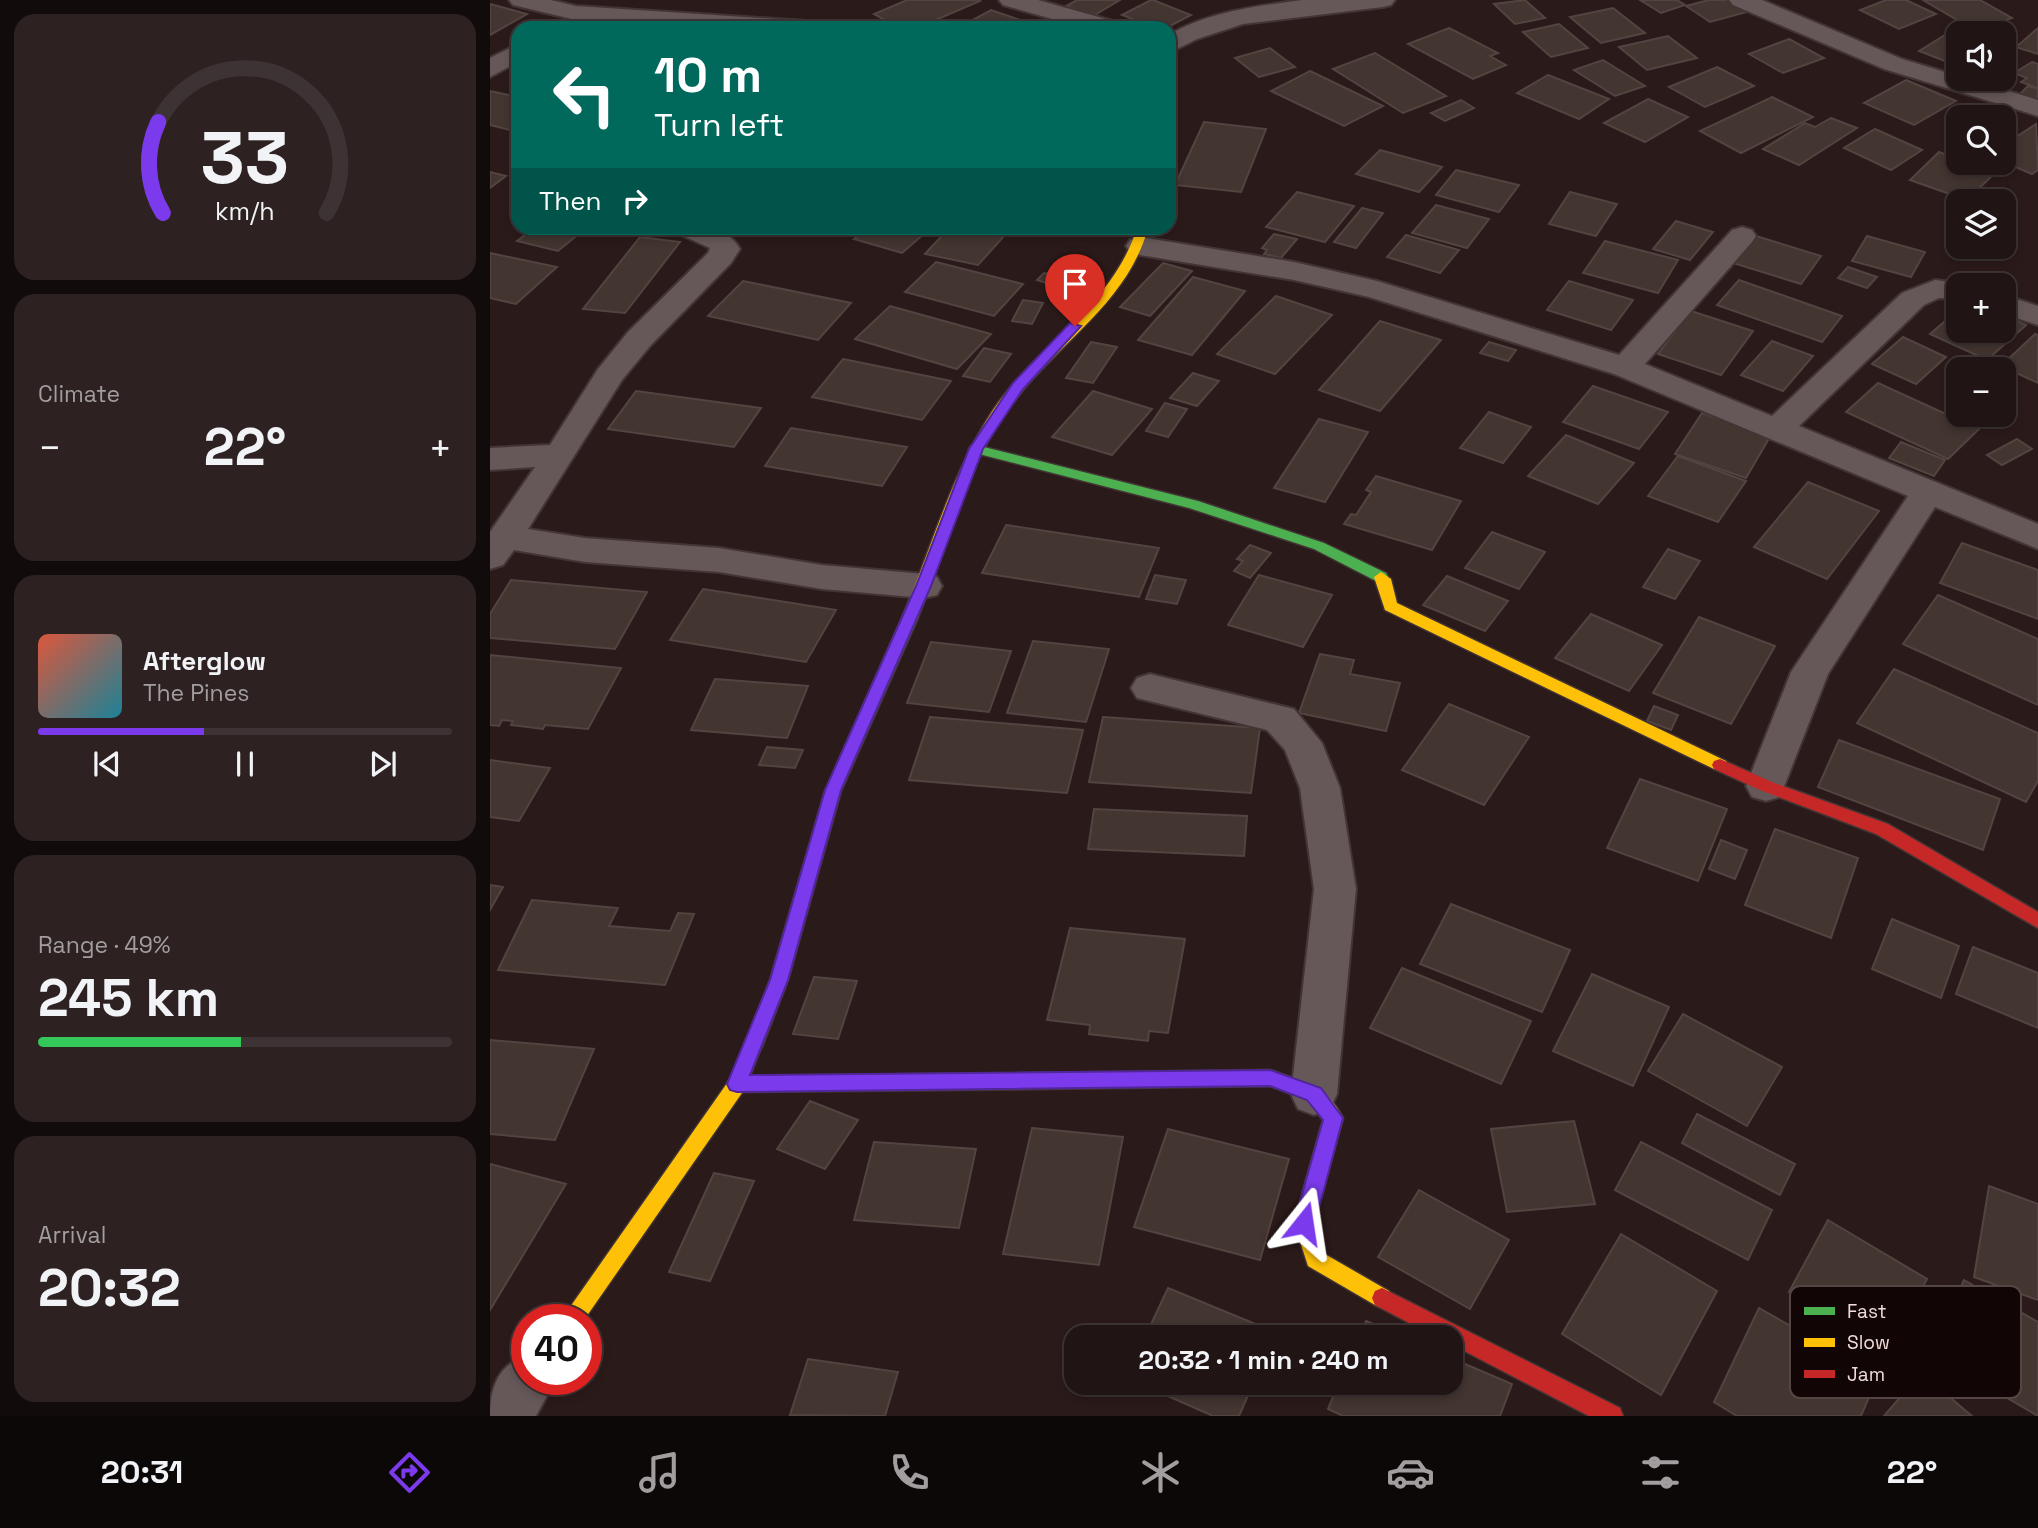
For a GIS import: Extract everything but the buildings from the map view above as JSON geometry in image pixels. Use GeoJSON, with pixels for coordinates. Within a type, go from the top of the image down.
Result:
{"type":"FeatureCollection","features":[{"type":"Feature","properties":{"kind":"street"},"geometry":{"type":"LineString","coordinates":[[521,0],[576,13],[702,21]]}},
{"type":"Feature","properties":{"kind":"street"},"geometry":{"type":"LineString","coordinates":[[738,21],[784,0]]}},
{"type":"Feature","properties":{"kind":"street"},"geometry":{"type":"LineString","coordinates":[[1011,0],[1086,21]]}},
{"type":"Feature","properties":{"kind":"street"},"geometry":{"type":"LineString","coordinates":[[1176,40],[1205,28],[1302,3],[1383,0]]}},
{"type":"Feature","properties":{"kind":"street"},"geometry":{"type":"LineString","coordinates":[[1741,0],[1893,64],[2038,108]]}},
{"type":"Feature","properties":{"kind":"street"},"geometry":{"type":"LineString","coordinates":[[564,21],[576,13]]}},
{"type":"Feature","properties":{"kind":"street"},"geometry":{"type":"LineString","coordinates":[[490,69],[511,56]]}},
{"type":"Feature","properties":{"kind":"street"},"geometry":{"type":"LineString","coordinates":[[497,547],[609,376],[639,339],[721,257],[725,249],[722,243],[704,235]]}},
{"type":"Feature","properties":{"kind":"street"},"geometry":{"type":"LineString","coordinates":[[1625,366],[1742,236]]}},
{"type":"Feature","properties":{"kind":"street"},"geometry":{"type":"LineString","coordinates":[[582,1304],[737,1084],[779,980],[833,790],[924,586],[976,449],[1018,386],[1112,285],[1141,237],[1377,290],[1625,366],[2038,537]]}},
{"type":"Feature","properties":{"kind":"street"},"geometry":{"type":"LineString","coordinates":[[1777,429],[1913,299],[1935,289],[1946,289]]}},
{"type":"Feature","properties":{"kind":"street"},"geometry":{"type":"LineString","coordinates":[[2016,308],[2038,316]]}},
{"type":"Feature","properties":{"kind":"street"},"geometry":{"type":"LineString","coordinates":[[976,449],[1192,504],[1319,546],[1384,579],[1390,606],[1605,712],[1766,786],[1882,829],[2038,920]]}},
{"type":"Feature","properties":{"kind":"street"},"geometry":{"type":"LineString","coordinates":[[490,459],[560,454]]}},
{"type":"Feature","properties":{"kind":"street"},"geometry":{"type":"LineString","coordinates":[[1766,786],[1810,671],[1929,490]]}},
{"type":"Feature","properties":{"kind":"street"},"geometry":{"type":"LineString","coordinates":[[497,547],[585,550],[719,560],[822,577],[924,586]]}},
{"type":"Feature","properties":{"kind":"street"},"geometry":{"type":"LineString","coordinates":[[1150,688],[1280,719],[1302,743],[1320,788],[1335,889],[1314,1094]]}},
{"type":"Feature","properties":{"kind":"street"},"geometry":{"type":"LineString","coordinates":[[737,1084],[1270,1078],[1314,1094],[1334,1118],[1304,1223],[1315,1259],[1359,1286],[1612,1416]]}},
{"type":"Feature","properties":{"kind":"street"},"geometry":{"type":"LineString","coordinates":[[504,1416],[519,1395]]}},
{"type":"Feature","properties":{"kind":"traffic: fast"},"geometry":{"type":"LineString","coordinates":[[976,449],[1193,504],[1319,546],[1381,577]]}},
{"type":"Feature","properties":{"kind":"traffic: fast"},"geometry":{"type":"LineString","coordinates":[[755,1041],[779,980],[833,791],[909,620]]}},
{"type":"Feature","properties":{"kind":"traffic: fast"},"geometry":{"type":"LineString","coordinates":[[737,1084],[1035,1081]]}},
{"type":"Feature","properties":{"kind":"traffic: slow"},"geometry":{"type":"LineString","coordinates":[[909,620],[956,498],[983,439],[1019,385],[1110,291],[1125,270],[1140,235]]}},
{"type":"Feature","properties":{"kind":"traffic: slow"},"geometry":{"type":"LineString","coordinates":[[1381,577],[1384,579],[1390,606],[1720,765]]}},
{"type":"Feature","properties":{"kind":"traffic: slow"},"geometry":{"type":"LineString","coordinates":[[582,1304],[737,1084],[755,1041]]}},
{"type":"Feature","properties":{"kind":"traffic: slow"},"geometry":{"type":"LineString","coordinates":[[1035,1081],[1270,1078],[1314,1094],[1333,1118],[1304,1223],[1315,1259],[1382,1298]]}},
{"type":"Feature","properties":{"kind":"traffic: jam"},"geometry":{"type":"LineString","coordinates":[[1720,765],[1766,786],[1882,829],[2038,921]]}},
{"type":"Feature","properties":{"kind":"traffic: jam"},"geometry":{"type":"LineString","coordinates":[[1382,1298],[1612,1416]]}},
{"type":"Feature","properties":{"kind":"route"},"geometry":{"type":"LineString","coordinates":[[1075,326],[1018,386],[976,449],[924,586],[833,790],[779,980],[737,1084],[1270,1078],[1314,1094],[1334,1118],[1304,1223]]}}]}
